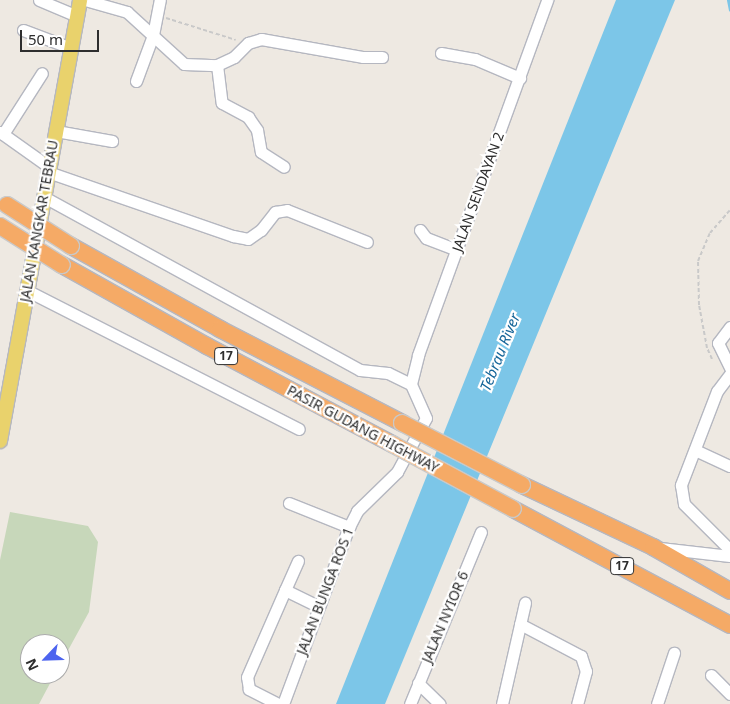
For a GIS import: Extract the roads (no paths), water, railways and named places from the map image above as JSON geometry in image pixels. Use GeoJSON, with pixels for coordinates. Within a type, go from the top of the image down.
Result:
{"type":"FeatureCollection","features":[{"type":"Feature","properties":{"kind":"highway","name":"PASIR GUDANG HIGHWAY"},"geometry":{"type":"LineString","coordinates":[[4,203],[71,246],[220,328],[522,485],[653,547],[730,591]]}},
{"type":"Feature","properties":{"kind":"highway","name":"PASIR GUDANG HIGHWAY"},"geometry":{"type":"LineString","coordinates":[[0,226],[62,264],[730,625]]}},
{"type":"Feature","properties":{"kind":"main road","name":"JALAN KANGKAR TEBRAU"},"geometry":{"type":"LineString","coordinates":[[0,442],[4,398],[16,350],[80,0]]}},
{"type":"Feature","properties":{"kind":"main road"},"geometry":{"type":"LineString","coordinates":[[0,378],[16,350]]}},
{"type":"Feature","properties":{"kind":"street"},"geometry":{"type":"LineString","coordinates":[[39,0],[77,16]]}},
{"type":"Feature","properties":{"kind":"street"},"geometry":{"type":"LineString","coordinates":[[85,0],[127,12],[184,64],[217,65],[234,57],[248,44],[261,39],[363,57],[382,56]]}},
{"type":"Feature","properties":{"kind":"street"},"geometry":{"type":"LineString","coordinates":[[136,81],[153,35],[160,0]]}},
{"type":"Feature","properties":{"kind":"street","name":"JALAN SENDAYAN 2"},"geometry":{"type":"LineString","coordinates":[[411,384],[547,0]]}},
{"type":"Feature","properties":{"kind":"street"},"geometry":{"type":"LineString","coordinates":[[23,30],[71,48]]}},
{"type":"Feature","properties":{"kind":"street"},"geometry":{"type":"LineString","coordinates":[[441,53],[476,59],[520,78]]}},
{"type":"Feature","properties":{"kind":"street"},"geometry":{"type":"LineString","coordinates":[[217,65],[222,103],[248,118],[257,130],[261,152],[284,167]]}},
{"type":"Feature","properties":{"kind":"street"},"geometry":{"type":"LineString","coordinates":[[42,74],[1,133],[48,170],[233,236],[248,239],[262,230],[275,212],[287,210],[367,242]]}},
{"type":"Feature","properties":{"kind":"street"},"geometry":{"type":"LineString","coordinates":[[56,131],[112,141]]}},
{"type":"Feature","properties":{"kind":"street"},"geometry":{"type":"LineString","coordinates":[[44,197],[360,370],[388,373],[411,384]]}},
{"type":"Feature","properties":{"kind":"street"},"geometry":{"type":"LineString","coordinates":[[420,230],[426,238],[457,250]]}},
{"type":"Feature","properties":{"kind":"street"},"geometry":{"type":"LineString","coordinates":[[26,290],[299,429]]}},
{"type":"Feature","properties":{"kind":"street"},"geometry":{"type":"LineString","coordinates":[[730,327],[718,343],[728,374],[681,484],[684,504],[730,550]]}},
{"type":"Feature","properties":{"kind":"street","name":"JALAN BUNGA ROS 1"},"geometry":{"type":"LineString","coordinates":[[283,704],[318,606],[357,511],[397,472],[415,444],[426,418],[411,384]]}},
{"type":"Feature","properties":{"kind":"street"},"geometry":{"type":"LineString","coordinates":[[695,450],[730,466]]}},
{"type":"Feature","properties":{"kind":"street"},"geometry":{"type":"LineString","coordinates":[[289,503],[349,527]]}},
{"type":"Feature","properties":{"kind":"street","name":"JALAN NYIOR 6"},"geometry":{"type":"LineString","coordinates":[[410,704],[481,532]]}},
{"type":"Feature","properties":{"kind":"street"},"geometry":{"type":"LineString","coordinates":[[653,547],[730,556]]}},
{"type":"Feature","properties":{"kind":"street"},"geometry":{"type":"LineString","coordinates":[[278,704],[249,689],[247,677],[298,560]]}},
{"type":"Feature","properties":{"kind":"street"},"geometry":{"type":"LineString","coordinates":[[284,590],[318,606]]}},
{"type":"Feature","properties":{"kind":"street"},"geometry":{"type":"LineString","coordinates":[[502,704],[525,602]]}},
{"type":"Feature","properties":{"kind":"street"},"geometry":{"type":"LineString","coordinates":[[520,624],[581,656],[586,671],[577,704]]}},
{"type":"Feature","properties":{"kind":"street"},"geometry":{"type":"LineString","coordinates":[[657,704],[674,653]]}},
{"type":"Feature","properties":{"kind":"street"},"geometry":{"type":"LineString","coordinates":[[711,675],[730,694]]}},
{"type":"Feature","properties":{"kind":"street"},"geometry":{"type":"LineString","coordinates":[[418,683],[440,704]]}},
{"type":"Feature","properties":{"kind":"water","name":"Tebrau River"},"geometry":{"type":"Polygon","coordinates":[[[616,0],[675,0],[385,704],[336,704],[616,0]]]}},
{"type":"Feature","properties":{"kind":"waterway"},"geometry":{"type":"LineString","coordinates":[[728,0],[730,10]]}}]}
